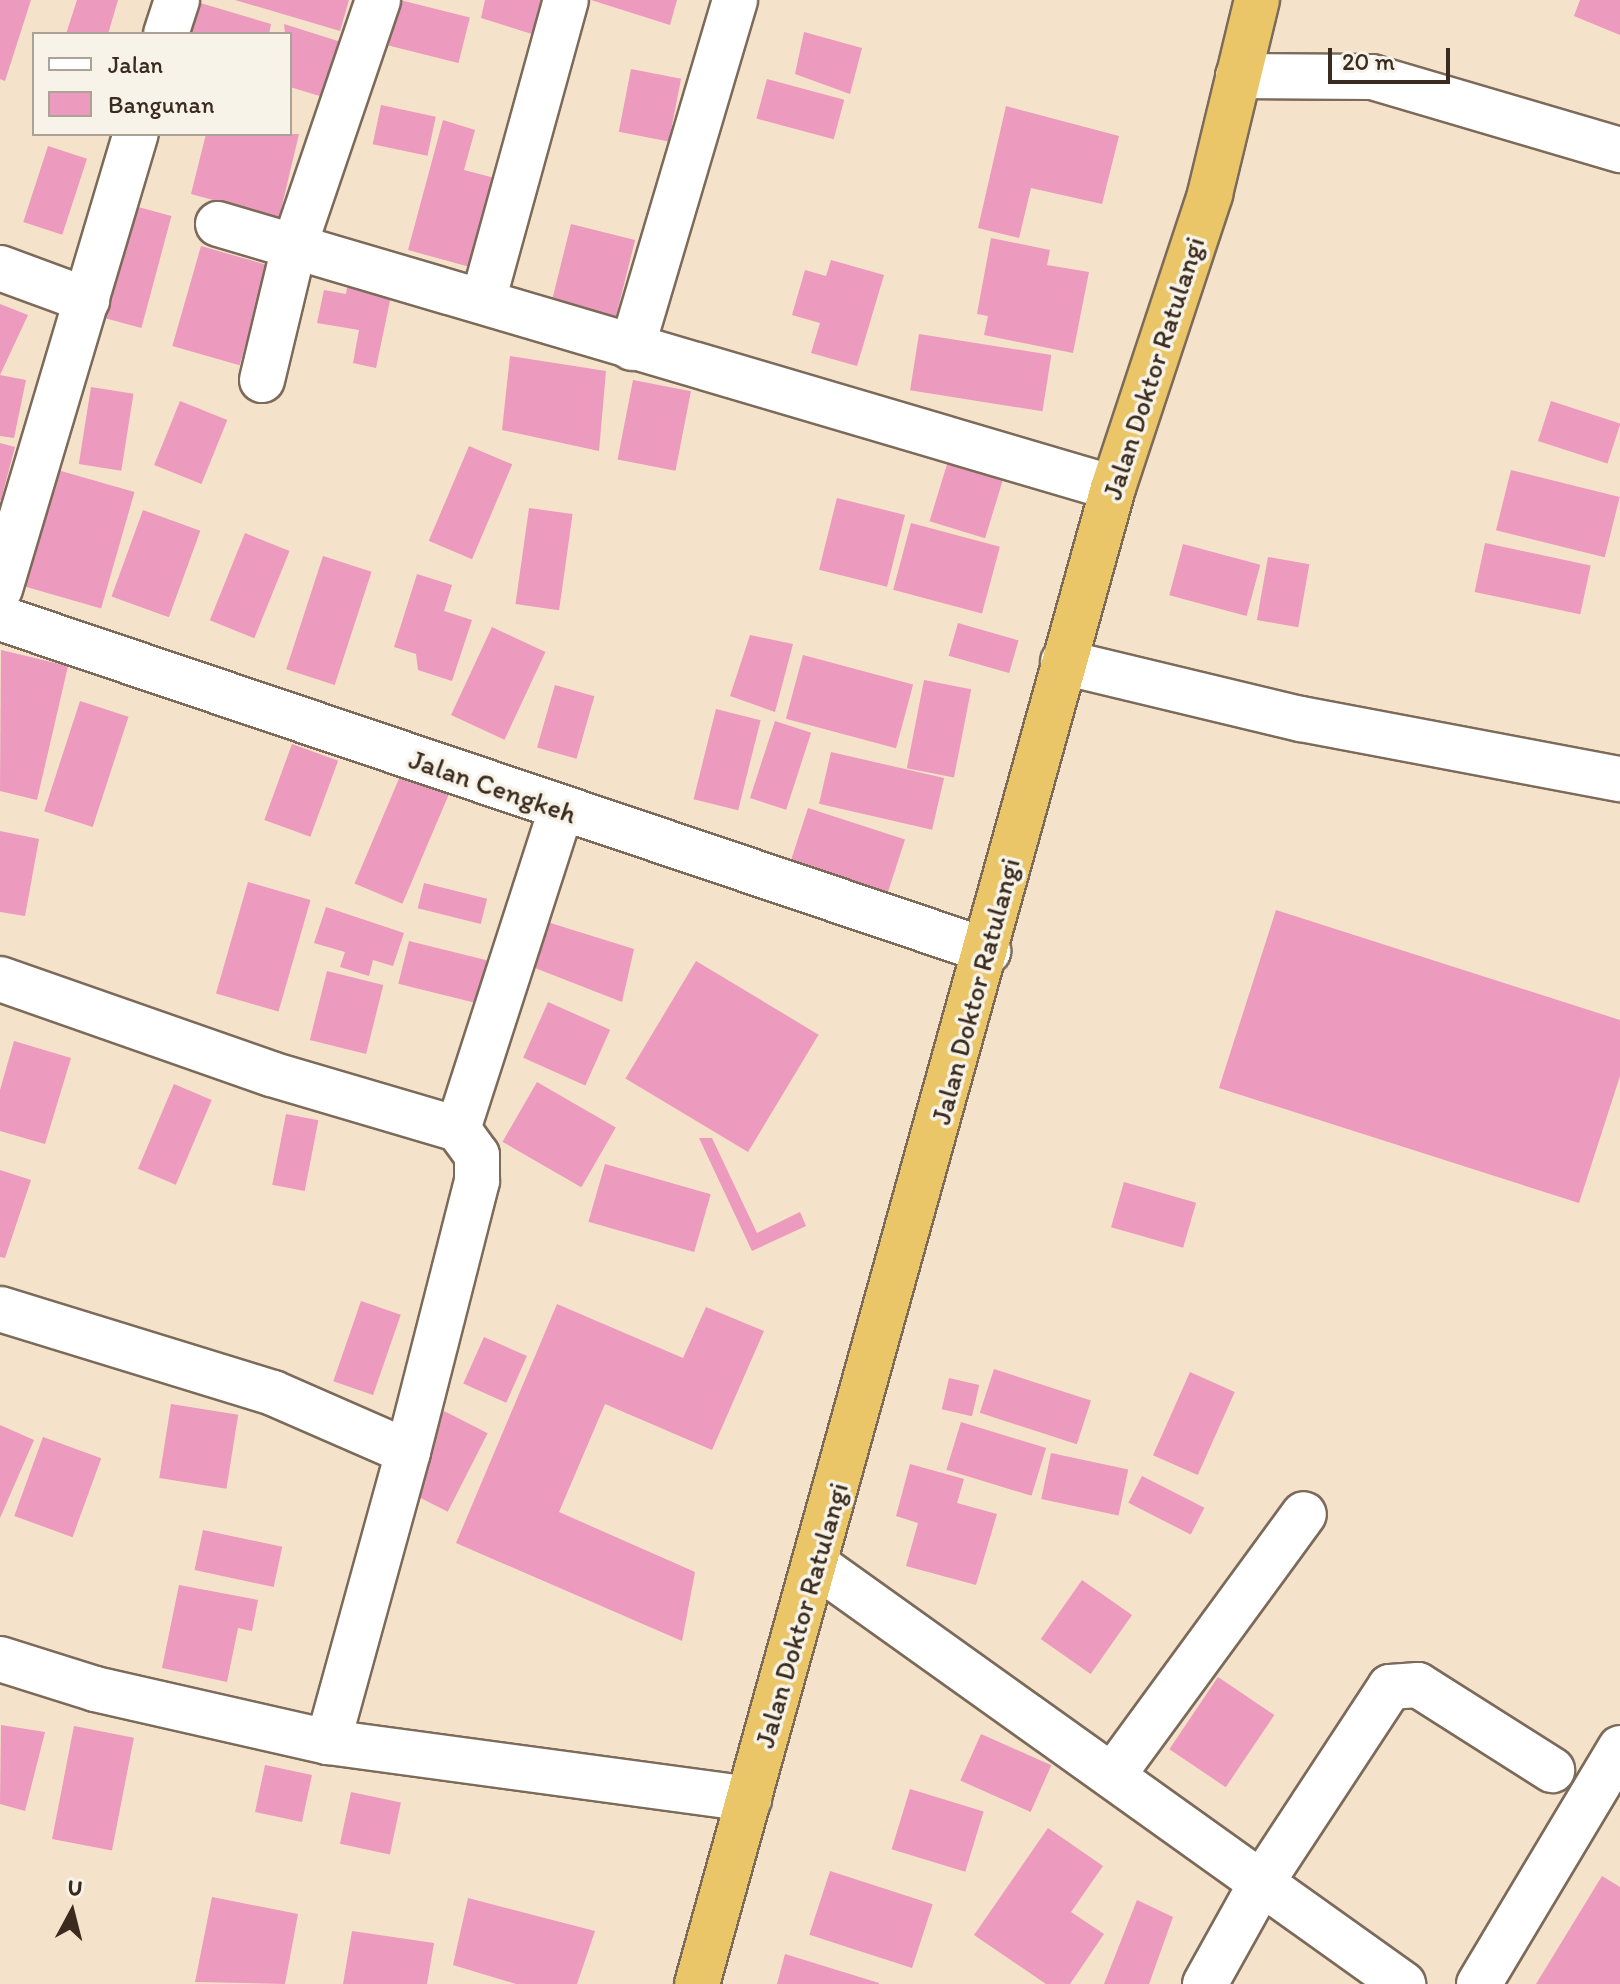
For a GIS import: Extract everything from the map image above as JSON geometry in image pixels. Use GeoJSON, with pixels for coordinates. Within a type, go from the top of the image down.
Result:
{"type":"FeatureCollection","features":[{"type":"Feature","properties":{"kind":"highway","name":"Jalan Doktor Ratulangi"},"geometry":{"type":"LineString","coordinates":[[697,1984],[988,951],[1063,662],[1113,488],[1210,194],[1257,0]]}},
{"type":"Feature","properties":{"kind":"street"},"geometry":{"type":"LineString","coordinates":[[167,32],[177,0]]}},
{"type":"Feature","properties":{"kind":"street"},"geometry":{"type":"LineString","coordinates":[[262,380],[294,247],[378,0]]}},
{"type":"Feature","properties":{"kind":"street"},"geometry":{"type":"LineString","coordinates":[[483,301],[566,0]]}},
{"type":"Feature","properties":{"kind":"street"},"geometry":{"type":"LineString","coordinates":[[632,348],[735,0]]}},
{"type":"Feature","properties":{"kind":"street"},"geometry":{"type":"LineString","coordinates":[[1238,76],[1372,77],[1620,150]]}},
{"type":"Feature","properties":{"kind":"street"},"geometry":{"type":"LineString","coordinates":[[0,589],[135,136]]}},
{"type":"Feature","properties":{"kind":"street"},"geometry":{"type":"LineString","coordinates":[[218,224],[1113,488]]}},
{"type":"Feature","properties":{"kind":"street"},"geometry":{"type":"LineString","coordinates":[[0,268],[87,300]]}},
{"type":"Feature","properties":{"kind":"street","name":"Jalan Cengkeh"},"geometry":{"type":"LineString","coordinates":[[0,618],[561,810],[988,951]]}},
{"type":"Feature","properties":{"kind":"street"},"geometry":{"type":"LineString","coordinates":[[1063,662],[1301,719],[1620,779]]}},
{"type":"Feature","properties":{"kind":"street"},"geometry":{"type":"LineString","coordinates":[[458,1129],[561,810]]}},
{"type":"Feature","properties":{"kind":"street"},"geometry":{"type":"LineString","coordinates":[[0,979],[271,1074],[458,1129],[477,1155],[477,1181],[408,1452],[328,1742]]}},
{"type":"Feature","properties":{"kind":"street"},"geometry":{"type":"LineString","coordinates":[[0,1309],[273,1393],[408,1452]]}},
{"type":"Feature","properties":{"kind":"street"},"geometry":{"type":"LineString","coordinates":[[1113,1775],[1304,1514]]}},
{"type":"Feature","properties":{"kind":"street"},"geometry":{"type":"LineString","coordinates":[[815,1564],[1113,1775],[1260,1885],[1403,1984]]}},
{"type":"Feature","properties":{"kind":"street"},"geometry":{"type":"LineString","coordinates":[[0,1659],[95,1689],[328,1742],[749,1799]]}},
{"type":"Feature","properties":{"kind":"street"},"geometry":{"type":"LineString","coordinates":[[1205,1984],[1260,1885],[1400,1682],[1418,1685],[1552,1770]]}},
{"type":"Feature","properties":{"kind":"street"},"geometry":{"type":"LineString","coordinates":[[1479,1984],[1620,1748]]}},
{"type":"Feature","properties":{"kind":"building"},"geometry":{"type":"Polygon","coordinates":[[[0,0],[31,0],[5,81],[0,79],[0,0]]]}},
{"type":"Feature","properties":{"kind":"building"},"geometry":{"type":"Polygon","coordinates":[[[77,0],[118,0],[109,32],[67,32],[77,0]]]}},
{"type":"Feature","properties":{"kind":"building"},"geometry":{"type":"Polygon","coordinates":[[[235,0],[349,0],[340,31],[235,0]]]}},
{"type":"Feature","properties":{"kind":"building"},"geometry":{"type":"Polygon","coordinates":[[[400,0],[470,17],[458,63],[389,46],[400,0]]]}},
{"type":"Feature","properties":{"kind":"building"},"geometry":{"type":"Polygon","coordinates":[[[485,0],[560,0],[548,39],[481,18],[485,0]]]}},
{"type":"Feature","properties":{"kind":"building"},"geometry":{"type":"Polygon","coordinates":[[[591,0],[677,0],[670,25],[591,0]]]}},
{"type":"Feature","properties":{"kind":"building"},"geometry":{"type":"Polygon","coordinates":[[[1580,0],[1620,0],[1620,35],[1574,16],[1580,0]]]}},
{"type":"Feature","properties":{"kind":"building"},"geometry":{"type":"Polygon","coordinates":[[[197,2],[271,24],[269,32],[189,32],[197,2]]]}},
{"type":"Feature","properties":{"kind":"building"},"geometry":{"type":"Polygon","coordinates":[[[284,24],[341,42],[323,97],[292,88],[292,32],[285,32],[284,24]]]}},
{"type":"Feature","properties":{"kind":"building"},"geometry":{"type":"Polygon","coordinates":[[[804,32],[862,48],[850,94],[795,74],[804,32]]]}},
{"type":"Feature","properties":{"kind":"building"},"geometry":{"type":"Polygon","coordinates":[[[631,69],[681,79],[669,142],[619,132],[631,69]]]}},
{"type":"Feature","properties":{"kind":"building"},"geometry":{"type":"Polygon","coordinates":[[[767,79],[844,100],[834,139],[756,119],[767,79]]]}},
{"type":"Feature","properties":{"kind":"building"},"geometry":{"type":"Polygon","coordinates":[[[381,105],[436,117],[427,156],[373,144],[381,105]]]}},
{"type":"Feature","properties":{"kind":"building"},"geometry":{"type":"Polygon","coordinates":[[[1006,106],[1119,136],[1102,204],[1031,188],[1019,238],[978,228],[1006,106]]]}},
{"type":"Feature","properties":{"kind":"building"},"geometry":{"type":"Polygon","coordinates":[[[443,120],[475,130],[464,170],[506,181],[481,270],[408,250],[443,120]]]}},
{"type":"Feature","properties":{"kind":"building"},"geometry":{"type":"Polygon","coordinates":[[[299,134],[279,218],[191,194],[206,136],[299,134]]]}},
{"type":"Feature","properties":{"kind":"building"},"geometry":{"type":"Polygon","coordinates":[[[48,146],[87,159],[62,235],[23,222],[48,146]]]}},
{"type":"Feature","properties":{"kind":"building"},"geometry":{"type":"Polygon","coordinates":[[[127,204],[171,216],[141,328],[97,316],[127,204]]]}},
{"type":"Feature","properties":{"kind":"building"},"geometry":{"type":"Polygon","coordinates":[[[571,224],[635,240],[614,324],[550,308],[571,224]]]}},
{"type":"Feature","properties":{"kind":"building"},"geometry":{"type":"Polygon","coordinates":[[[991,238],[1050,250],[1047,265],[1089,272],[1073,353],[984,335],[988,316],[977,314],[991,238]]]}},
{"type":"Feature","properties":{"kind":"building"},"geometry":{"type":"Polygon","coordinates":[[[201,246],[268,265],[240,365],[172,346],[201,246]]]}},
{"type":"Feature","properties":{"kind":"building"},"geometry":{"type":"Polygon","coordinates":[[[831,260],[884,275],[857,366],[811,353],[820,323],[792,315],[805,270],[826,276],[831,260]]]}},
{"type":"Feature","properties":{"kind":"building"},"geometry":{"type":"Polygon","coordinates":[[[348,282],[392,291],[376,368],[353,363],[359,330],[317,323],[324,290],[346,294],[348,282]]]}},
{"type":"Feature","properties":{"kind":"building"},"geometry":{"type":"Polygon","coordinates":[[[0,304],[28,315],[0,375],[0,304]]]}},
{"type":"Feature","properties":{"kind":"building"},"geometry":{"type":"Polygon","coordinates":[[[919,334],[1051,355],[1042,411],[910,390],[919,334]]]}},
{"type":"Feature","properties":{"kind":"building"},"geometry":{"type":"Polygon","coordinates":[[[510,356],[606,371],[599,451],[502,430],[510,356]]]}},
{"type":"Feature","properties":{"kind":"building"},"geometry":{"type":"Polygon","coordinates":[[[0,375],[26,380],[14,438],[0,436],[0,375]]]}},
{"type":"Feature","properties":{"kind":"building"},"geometry":{"type":"Polygon","coordinates":[[[633,380],[691,391],[675,471],[618,460],[633,380]]]}},
{"type":"Feature","properties":{"kind":"building"},"geometry":{"type":"Polygon","coordinates":[[[91,387],[133,394],[121,471],[79,464],[91,387]]]}},
{"type":"Feature","properties":{"kind":"building"},"geometry":{"type":"Polygon","coordinates":[[[180,401],[227,420],[201,484],[154,465],[180,401]]]}},
{"type":"Feature","properties":{"kind":"building"},"geometry":{"type":"Polygon","coordinates":[[[1551,401],[1620,423],[1607,464],[1538,441],[1551,401]]]}},
{"type":"Feature","properties":{"kind":"building"},"geometry":{"type":"Polygon","coordinates":[[[0,443],[15,447],[1,500],[0,500],[0,443]]]}},
{"type":"Feature","properties":{"kind":"building"},"geometry":{"type":"Polygon","coordinates":[[[469,446],[512,464],[472,559],[429,541],[469,446]]]}},
{"type":"Feature","properties":{"kind":"building"},"geometry":{"type":"Polygon","coordinates":[[[948,461],[1003,478],[985,538],[930,521],[948,461]]]}},
{"type":"Feature","properties":{"kind":"building"},"geometry":{"type":"Polygon","coordinates":[[[47,467],[134,492],[101,608],[14,583],[47,467]]]}},
{"type":"Feature","properties":{"kind":"building"},"geometry":{"type":"Polygon","coordinates":[[[1511,470],[1620,497],[1605,557],[1496,530],[1511,470]]]}},
{"type":"Feature","properties":{"kind":"building"},"geometry":{"type":"Polygon","coordinates":[[[837,498],[905,515],[887,587],[819,570],[837,498]]]}},
{"type":"Feature","properties":{"kind":"building"},"geometry":{"type":"Polygon","coordinates":[[[529,508],[573,514],[559,610],[516,604],[529,508]]]}},
{"type":"Feature","properties":{"kind":"building"},"geometry":{"type":"Polygon","coordinates":[[[143,510],[200,531],[169,617],[112,596],[143,510]]]}},
{"type":"Feature","properties":{"kind":"building"},"geometry":{"type":"Polygon","coordinates":[[[911,523],[1000,547],[982,613],[893,590],[911,523]]]}},
{"type":"Feature","properties":{"kind":"building"},"geometry":{"type":"Polygon","coordinates":[[[245,533],[290,551],[254,638],[210,620],[245,533]]]}},
{"type":"Feature","properties":{"kind":"building"},"geometry":{"type":"Polygon","coordinates":[[[1485,543],[1591,565],[1580,614],[1475,592],[1485,543]]]}},
{"type":"Feature","properties":{"kind":"building"},"geometry":{"type":"Polygon","coordinates":[[[1183,544],[1260,565],[1247,616],[1169,595],[1183,544]]]}},
{"type":"Feature","properties":{"kind":"building"},"geometry":{"type":"Polygon","coordinates":[[[323,556],[372,572],[335,685],[286,669],[323,556]]]}},
{"type":"Feature","properties":{"kind":"building"},"geometry":{"type":"Polygon","coordinates":[[[1268,557],[1309,564],[1298,627],[1257,620],[1268,557]]]}},
{"type":"Feature","properties":{"kind":"building"},"geometry":{"type":"Polygon","coordinates":[[[417,574],[452,585],[444,611],[472,620],[452,681],[418,670],[416,654],[394,647],[417,574]]]}},
{"type":"Feature","properties":{"kind":"building"},"geometry":{"type":"Polygon","coordinates":[[[958,623],[1019,640],[1009,673],[949,656],[958,623]]]}},
{"type":"Feature","properties":{"kind":"building"},"geometry":{"type":"Polygon","coordinates":[[[492,627],[545,652],[504,740],[451,715],[492,627]]]}},
{"type":"Feature","properties":{"kind":"building"},"geometry":{"type":"Polygon","coordinates":[[[750,635],[793,644],[775,712],[730,696],[750,635]]]}},
{"type":"Feature","properties":{"kind":"building"},"geometry":{"type":"Polygon","coordinates":[[[1,650],[68,666],[37,800],[0,791],[1,650]]]}},
{"type":"Feature","properties":{"kind":"building"},"geometry":{"type":"Polygon","coordinates":[[[803,655],[913,685],[896,748],[786,719],[803,655]]]}},
{"type":"Feature","properties":{"kind":"building"},"geometry":{"type":"Polygon","coordinates":[[[924,680],[971,689],[954,778],[907,768],[924,680]]]}},
{"type":"Feature","properties":{"kind":"building"},"geometry":{"type":"Polygon","coordinates":[[[555,685],[594,696],[576,759],[537,747],[555,685]]]}},
{"type":"Feature","properties":{"kind":"building"},"geometry":{"type":"Polygon","coordinates":[[[80,701],[129,717],[93,827],[44,811],[80,701]]]}},
{"type":"Feature","properties":{"kind":"building"},"geometry":{"type":"Polygon","coordinates":[[[716,709],[761,720],[738,810],[694,799],[716,709]]]}},
{"type":"Feature","properties":{"kind":"building"},"geometry":{"type":"Polygon","coordinates":[[[775,721],[811,733],[786,810],[750,798],[775,721]]]}},
{"type":"Feature","properties":{"kind":"building"},"geometry":{"type":"Polygon","coordinates":[[[292,744],[338,761],[310,837],[264,820],[292,744]]]}},
{"type":"Feature","properties":{"kind":"building"},"geometry":{"type":"Polygon","coordinates":[[[831,752],[944,778],[932,830],[819,804],[831,752]]]}},
{"type":"Feature","properties":{"kind":"building"},"geometry":{"type":"Polygon","coordinates":[[[401,774],[449,794],[402,904],[355,884],[401,774]]]}},
{"type":"Feature","properties":{"kind":"building"},"geometry":{"type":"Polygon","coordinates":[[[808,808],[905,840],[888,893],[791,861],[808,808]]]}},
{"type":"Feature","properties":{"kind":"building"},"geometry":{"type":"Polygon","coordinates":[[[0,831],[39,839],[25,916],[0,912],[0,831]]]}},
{"type":"Feature","properties":{"kind":"building"},"geometry":{"type":"Polygon","coordinates":[[[248,882],[310,900],[279,1011],[216,994],[248,882]]]}},
{"type":"Feature","properties":{"kind":"building"},"geometry":{"type":"Polygon","coordinates":[[[424,883],[487,899],[481,924],[418,908],[424,883]]]}},
{"type":"Feature","properties":{"kind":"building"},"geometry":{"type":"Polygon","coordinates":[[[326,907],[404,933],[393,966],[373,960],[369,976],[340,967],[345,952],[314,943],[326,907]]]}},
{"type":"Feature","properties":{"kind":"building"},"geometry":{"type":"Polygon","coordinates":[[[1276,910],[1620,1020],[1620,1076],[1579,1203],[1219,1088],[1276,910]]]}},
{"type":"Feature","properties":{"kind":"building"},"geometry":{"type":"Polygon","coordinates":[[[544,921],[634,949],[622,1002],[530,966],[544,921]]]}},
{"type":"Feature","properties":{"kind":"building"},"geometry":{"type":"Polygon","coordinates":[[[409,941],[487,960],[476,1003],[398,984],[409,941]]]}},
{"type":"Feature","properties":{"kind":"building"},"geometry":{"type":"Polygon","coordinates":[[[696,961],[819,1035],[748,1152],[625,1078],[696,961]]]}},
{"type":"Feature","properties":{"kind":"building"},"geometry":{"type":"Polygon","coordinates":[[[327,971],[383,985],[366,1054],[310,1040],[327,971]]]}},
{"type":"Feature","properties":{"kind":"building"},"geometry":{"type":"Polygon","coordinates":[[[548,1002],[610,1030],[585,1085],[523,1058],[548,1002]]]}},
{"type":"Feature","properties":{"kind":"building"},"geometry":{"type":"Polygon","coordinates":[[[14,1041],[71,1058],[45,1144],[0,1131],[0,1090],[14,1041]]]}},
{"type":"Feature","properties":{"kind":"building"},"geometry":{"type":"Polygon","coordinates":[[[537,1082],[616,1128],[581,1187],[502,1142],[537,1082]]]}},
{"type":"Feature","properties":{"kind":"building"},"geometry":{"type":"Polygon","coordinates":[[[174,1084],[212,1100],[176,1185],[138,1169],[174,1084]]]}},
{"type":"Feature","properties":{"kind":"building"},"geometry":{"type":"Polygon","coordinates":[[[286,1114],[318,1120],[305,1191],[272,1185],[286,1114]]]}},
{"type":"Feature","properties":{"kind":"building"},"geometry":{"type":"Polygon","coordinates":[[[699,1138],[712,1138],[757,1233],[800,1212],[806,1226],[752,1251],[699,1138]]]}},
{"type":"Feature","properties":{"kind":"building"},"geometry":{"type":"Polygon","coordinates":[[[605,1164],[711,1194],[694,1252],[588,1222],[605,1164]]]}},
{"type":"Feature","properties":{"kind":"building"},"geometry":{"type":"Polygon","coordinates":[[[0,1170],[31,1180],[5,1258],[0,1257],[0,1170]]]}},
{"type":"Feature","properties":{"kind":"building"},"geometry":{"type":"Polygon","coordinates":[[[1124,1182],[1196,1203],[1183,1248],[1111,1227],[1124,1182]]]}},
{"type":"Feature","properties":{"kind":"building"},"geometry":{"type":"Polygon","coordinates":[[[361,1301],[401,1315],[373,1395],[333,1381],[361,1301]]]}},
{"type":"Feature","properties":{"kind":"building"},"geometry":{"type":"Polygon","coordinates":[[[557,1304],[683,1358],[706,1307],[764,1331],[712,1450],[605,1404],[559,1512],[695,1572],[682,1641],[456,1543],[557,1304]]]}},
{"type":"Feature","properties":{"kind":"building"},"geometry":{"type":"Polygon","coordinates":[[[484,1337],[527,1356],[506,1403],[463,1384],[484,1337]]]}},
{"type":"Feature","properties":{"kind":"building"},"geometry":{"type":"Polygon","coordinates":[[[994,1369],[1091,1401],[1077,1444],[980,1413],[994,1369]]]}},
{"type":"Feature","properties":{"kind":"building"},"geometry":{"type":"Polygon","coordinates":[[[1190,1372],[1235,1392],[1198,1475],[1153,1455],[1190,1372]]]}},
{"type":"Feature","properties":{"kind":"building"},"geometry":{"type":"Polygon","coordinates":[[[949,1378],[979,1385],[972,1416],[942,1409],[949,1378]]]}},
{"type":"Feature","properties":{"kind":"building"},"geometry":{"type":"Polygon","coordinates":[[[171,1404],[238,1415],[226,1489],[159,1478],[171,1404]]]}},
{"type":"Feature","properties":{"kind":"building"},"geometry":{"type":"Polygon","coordinates":[[[444,1411],[488,1433],[448,1512],[404,1489],[444,1411]]]}},
{"type":"Feature","properties":{"kind":"building"},"geometry":{"type":"Polygon","coordinates":[[[961,1422],[1046,1448],[1031,1496],[946,1470],[961,1422]]]}},
{"type":"Feature","properties":{"kind":"building"},"geometry":{"type":"Polygon","coordinates":[[[0,1425],[34,1440],[0,1518],[0,1425]]]}},
{"type":"Feature","properties":{"kind":"building"},"geometry":{"type":"Polygon","coordinates":[[[43,1437],[101,1458],[73,1537],[14,1516],[43,1437]]]}},
{"type":"Feature","properties":{"kind":"building"},"geometry":{"type":"Polygon","coordinates":[[[1051,1453],[1128,1469],[1119,1515],[1041,1499],[1051,1453]]]}},
{"type":"Feature","properties":{"kind":"building"},"geometry":{"type":"Polygon","coordinates":[[[910,1464],[964,1479],[957,1503],[997,1514],[976,1585],[906,1566],[918,1523],[896,1516],[910,1464]]]}},
{"type":"Feature","properties":{"kind":"building"},"geometry":{"type":"Polygon","coordinates":[[[1142,1476],[1204,1508],[1191,1535],[1128,1503],[1142,1476]]]}},
{"type":"Feature","properties":{"kind":"building"},"geometry":{"type":"Polygon","coordinates":[[[203,1530],[282,1547],[274,1587],[194,1570],[203,1530]]]}},
{"type":"Feature","properties":{"kind":"building"},"geometry":{"type":"Polygon","coordinates":[[[1082,1580],[1132,1615],[1091,1674],[1041,1639],[1082,1580]]]}},
{"type":"Feature","properties":{"kind":"building"},"geometry":{"type":"Polygon","coordinates":[[[179,1585],[258,1600],[252,1631],[238,1628],[227,1682],[162,1668],[179,1585]]]}},
{"type":"Feature","properties":{"kind":"building"},"geometry":{"type":"Polygon","coordinates":[[[1218,1677],[1274,1715],[1226,1787],[1169,1749],[1218,1677]]]}},
{"type":"Feature","properties":{"kind":"building"},"geometry":{"type":"Polygon","coordinates":[[[1,1725],[45,1732],[25,1811],[0,1804],[1,1725]]]}},
{"type":"Feature","properties":{"kind":"building"},"geometry":{"type":"Polygon","coordinates":[[[74,1726],[134,1738],[112,1851],[52,1839],[74,1726]]]}},
{"type":"Feature","properties":{"kind":"building"},"geometry":{"type":"Polygon","coordinates":[[[981,1734],[1051,1765],[1031,1812],[960,1781],[981,1734]]]}},
{"type":"Feature","properties":{"kind":"building"},"geometry":{"type":"Polygon","coordinates":[[[265,1765],[312,1775],[302,1822],[255,1812],[265,1765]]]}},
{"type":"Feature","properties":{"kind":"building"},"geometry":{"type":"Polygon","coordinates":[[[910,1789],[984,1812],[965,1872],[892,1849],[910,1789]]]}},
{"type":"Feature","properties":{"kind":"building"},"geometry":{"type":"Polygon","coordinates":[[[351,1792],[401,1803],[390,1854],[340,1844],[351,1792]]]}},
{"type":"Feature","properties":{"kind":"building"},"geometry":{"type":"Polygon","coordinates":[[[1048,1828],[1103,1866],[1071,1912],[1104,1934],[1070,1984],[1046,1984],[974,1935],[1048,1828]]]}},
{"type":"Feature","properties":{"kind":"building"},"geometry":{"type":"Polygon","coordinates":[[[830,1871],[933,1904],[912,1968],[809,1935],[830,1871]]]}},
{"type":"Feature","properties":{"kind":"building"},"geometry":{"type":"Polygon","coordinates":[[[1602,1876],[1620,1887],[1620,1984],[1536,1984],[1602,1876]]]}},
{"type":"Feature","properties":{"kind":"building"},"geometry":{"type":"Polygon","coordinates":[[[212,1897],[298,1914],[285,1984],[195,1982],[212,1897]]]}},
{"type":"Feature","properties":{"kind":"building"},"geometry":{"type":"Polygon","coordinates":[[[468,1898],[595,1931],[577,1984],[516,1984],[453,1965],[468,1898]]]}},
{"type":"Feature","properties":{"kind":"building"},"geometry":{"type":"Polygon","coordinates":[[[1137,1900],[1173,1917],[1149,1984],[1104,1984],[1137,1900]]]}},
{"type":"Feature","properties":{"kind":"building"},"geometry":{"type":"Polygon","coordinates":[[[352,1931],[434,1943],[427,1984],[343,1984],[352,1931]]]}},
{"type":"Feature","properties":{"kind":"building"},"geometry":{"type":"Polygon","coordinates":[[[785,1954],[879,1983],[879,1984],[777,1984],[785,1954]]]}}]}
